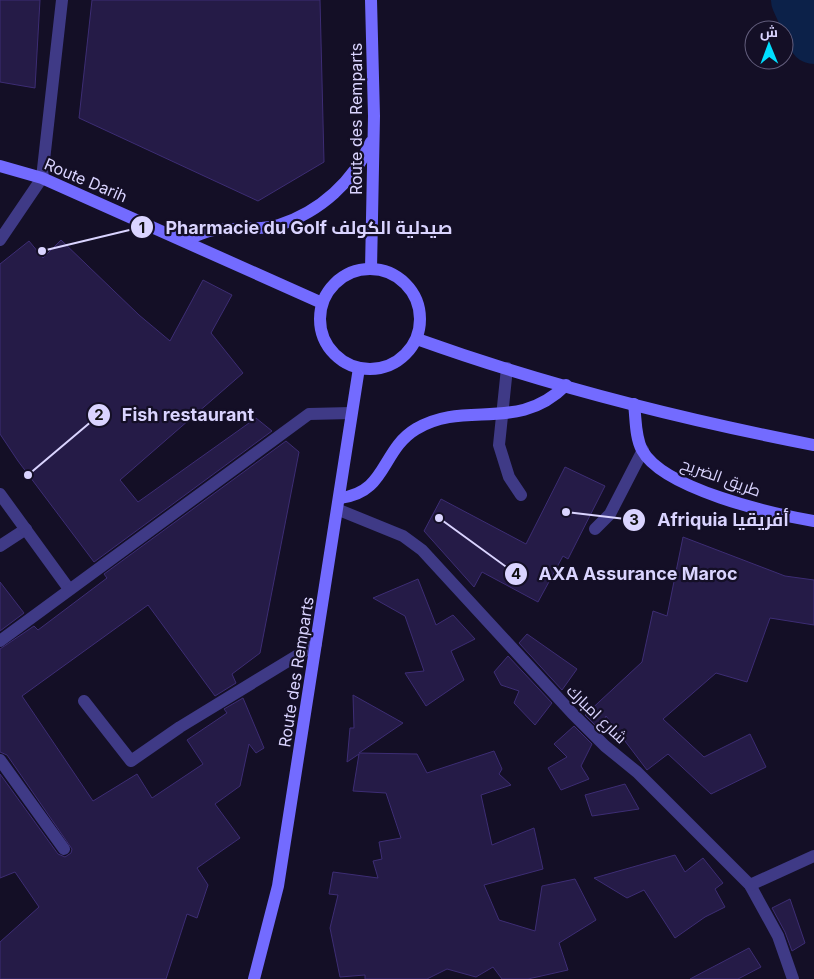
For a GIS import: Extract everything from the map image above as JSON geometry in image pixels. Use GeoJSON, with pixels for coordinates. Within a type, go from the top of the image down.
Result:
{"type":"FeatureCollection","features":[{"type":"Feature","properties":{"kind":"main road","name":"Route des Remparts"},"geometry":{"type":"LineString","coordinates":[[371,269],[374,135],[372,0]]}},
{"type":"Feature","properties":{"kind":"main road"},"geometry":{"type":"LineString","coordinates":[[185,240],[212,230],[279,225],[315,208],[338,190],[353,174],[365,155],[374,135]]}},
{"type":"Feature","properties":{"kind":"main road","name":"Route Darih"},"geometry":{"type":"LineString","coordinates":[[0,166],[42,178],[185,240],[322,303]]}},
{"type":"Feature","properties":{"kind":"main road"},"geometry":{"type":"LineString","coordinates":[[371,269],[385,271],[398,277],[408,286],[416,298],[420,311],[420,325],[417,339],[411,349],[393,364],[382,368],[359,368],[340,359],[326,344],[321,331],[320,316],[322,303],[328,291],[346,275],[371,269]]}},
{"type":"Feature","properties":{"kind":"main road"},"geometry":{"type":"LineString","coordinates":[[417,339],[507,368],[634,404],[814,445]]}},
{"type":"Feature","properties":{"kind":"main road","name":"Route des Remparts"},"geometry":{"type":"LineString","coordinates":[[254,979],[278,886],[359,368]]}},
{"type":"Feature","properties":{"kind":"main road"},"geometry":{"type":"LineString","coordinates":[[339,504],[368,489],[377,480],[400,441],[415,430],[432,422],[450,418],[522,412],[540,406],[554,397],[566,385]]}},
{"type":"Feature","properties":{"kind":"main road"},"geometry":{"type":"LineString","coordinates":[[634,404],[638,437],[642,450]]}},
{"type":"Feature","properties":{"kind":"main road","name":"طريق الضريح"},"geometry":{"type":"LineString","coordinates":[[642,450],[662,471],[692,486],[770,511],[814,521]]}},
{"type":"Feature","properties":{"kind":"street"},"geometry":{"type":"LineString","coordinates":[[0,240],[42,178],[62,0]]}},
{"type":"Feature","properties":{"kind":"street"},"geometry":{"type":"LineString","coordinates":[[507,368],[500,445],[509,477],[521,495]]}},
{"type":"Feature","properties":{"kind":"street"},"geometry":{"type":"LineString","coordinates":[[0,641],[309,414],[351,413]]}},
{"type":"Feature","properties":{"kind":"street"},"geometry":{"type":"LineString","coordinates":[[595,529],[610,514],[642,450]]}},
{"type":"Feature","properties":{"kind":"street"},"geometry":{"type":"LineString","coordinates":[[0,494],[69,589]]}},
{"type":"Feature","properties":{"kind":"street","name":"شارع امبارك"},"geometry":{"type":"LineString","coordinates":[[339,504],[403,536],[422,550],[572,713],[605,746],[637,772],[750,885],[778,936],[793,979]]}},
{"type":"Feature","properties":{"kind":"street"},"geometry":{"type":"LineString","coordinates":[[0,546],[26,529]]}},
{"type":"Feature","properties":{"kind":"street"},"geometry":{"type":"LineString","coordinates":[[84,701],[131,761],[180,727],[316,644]]}},
{"type":"Feature","properties":{"kind":"street"},"geometry":{"type":"LineString","coordinates":[[0,760],[64,849]]}},
{"type":"Feature","properties":{"kind":"street"},"geometry":{"type":"LineString","coordinates":[[750,885],[814,856]]}},
{"type":"Feature","properties":{"kind":"building"},"geometry":{"type":"Polygon","coordinates":[[[0,0],[40,0],[35,88],[0,82],[0,0]]]}},
{"type":"Feature","properties":{"kind":"building"},"geometry":{"type":"Polygon","coordinates":[[[92,0],[320,0],[324,162],[258,201],[79,118],[92,0]]]}},
{"type":"Feature","properties":{"kind":"building"},"geometry":{"type":"Polygon","coordinates":[[[61,240],[139,315],[170,341],[203,280],[232,295],[211,333],[243,373],[120,480],[138,502],[256,418],[272,431],[94,562],[0,434],[0,264],[29,241],[43,258],[61,240]]]}},
{"type":"Feature","properties":{"kind":"building"},"geometry":{"type":"Polygon","coordinates":[[[286,441],[299,452],[260,653],[232,674],[236,683],[215,696],[148,605],[22,696],[93,801],[137,774],[152,798],[203,764],[187,740],[227,713],[224,709],[243,698],[264,748],[256,753],[249,744],[240,786],[215,804],[240,838],[197,868],[208,885],[197,918],[187,914],[166,979],[0,979],[0,942],[39,907],[15,872],[0,878],[0,774],[58,854],[65,857],[71,853],[72,849],[7,755],[0,752],[0,649],[34,626],[38,630],[107,578],[104,574],[286,441]]]}},
{"type":"Feature","properties":{"kind":"building"},"geometry":{"type":"Polygon","coordinates":[[[565,467],[605,486],[568,559],[563,556],[538,602],[482,572],[474,587],[424,531],[441,499],[526,544],[565,467]]]}},
{"type":"Feature","properties":{"kind":"building"},"geometry":{"type":"Polygon","coordinates":[[[683,537],[785,576],[814,580],[814,625],[770,618],[747,682],[716,673],[663,719],[704,757],[750,734],[766,767],[711,794],[668,754],[647,770],[606,716],[599,729],[585,715],[642,662],[653,611],[667,616],[683,537]]]}},
{"type":"Feature","properties":{"kind":"building"},"geometry":{"type":"Polygon","coordinates":[[[418,579],[436,625],[453,615],[475,639],[451,651],[464,680],[426,706],[405,673],[424,671],[405,616],[373,598],[418,579]]]}},
{"type":"Feature","properties":{"kind":"building"},"geometry":{"type":"Polygon","coordinates":[[[0,582],[24,613],[0,631],[0,582]]]}},
{"type":"Feature","properties":{"kind":"building"},"geometry":{"type":"Polygon","coordinates":[[[527,634],[577,669],[562,690],[519,643],[527,634]]]}},
{"type":"Feature","properties":{"kind":"building"},"geometry":{"type":"Polygon","coordinates":[[[508,656],[552,703],[535,725],[514,703],[519,691],[501,685],[494,672],[508,656]]]}},
{"type":"Feature","properties":{"kind":"building"},"geometry":{"type":"Polygon","coordinates":[[[353,695],[403,723],[359,753],[417,754],[427,773],[494,751],[502,769],[499,774],[511,785],[481,795],[492,845],[534,828],[543,869],[484,885],[499,920],[535,931],[542,886],[575,879],[596,920],[559,943],[568,970],[528,979],[502,979],[493,967],[476,977],[447,969],[427,979],[365,979],[365,975],[340,977],[330,928],[338,895],[329,894],[333,872],[378,878],[373,861],[382,859],[379,842],[401,838],[386,793],[353,791],[359,754],[347,762],[350,728],[354,728],[353,695]]]}},
{"type":"Feature","properties":{"kind":"building"},"geometry":{"type":"Polygon","coordinates":[[[574,726],[592,744],[581,766],[589,779],[561,790],[548,768],[567,757],[554,744],[574,726]]]}},
{"type":"Feature","properties":{"kind":"building"},"geometry":{"type":"Polygon","coordinates":[[[625,784],[639,809],[592,816],[585,795],[625,784]]]}},
{"type":"Feature","properties":{"kind":"building"},"geometry":{"type":"Polygon","coordinates":[[[675,855],[685,872],[703,858],[723,883],[715,889],[725,907],[705,917],[675,938],[644,890],[627,898],[594,878],[675,855]]]}},
{"type":"Feature","properties":{"kind":"building"},"geometry":{"type":"Polygon","coordinates":[[[790,899],[805,943],[792,951],[785,932],[772,908],[790,899]]]}},
{"type":"Feature","properties":{"kind":"building"},"geometry":{"type":"Polygon","coordinates":[[[749,948],[761,967],[738,979],[690,979],[749,948]]]}},
{"type":"Feature","properties":{"kind":"waterway"},"geometry":{"type":"LineString","coordinates":[[797,0],[814,38]]}},
{"type":"Feature","properties":{"kind":"place","name":"Pharmacie du Golf صيدلية الكولف"},"geometry":{"type":"Point","coordinates":[42,251]}},
{"type":"Feature","properties":{"kind":"place","name":"Fish restaurant"},"geometry":{"type":"Point","coordinates":[28,475]}},
{"type":"Feature","properties":{"kind":"place","name":"Afriquia أفريقيا"},"geometry":{"type":"Point","coordinates":[566,512]}},
{"type":"Feature","properties":{"kind":"place","name":"AXA Assurance Maroc"},"geometry":{"type":"Point","coordinates":[439,518]}}]}
